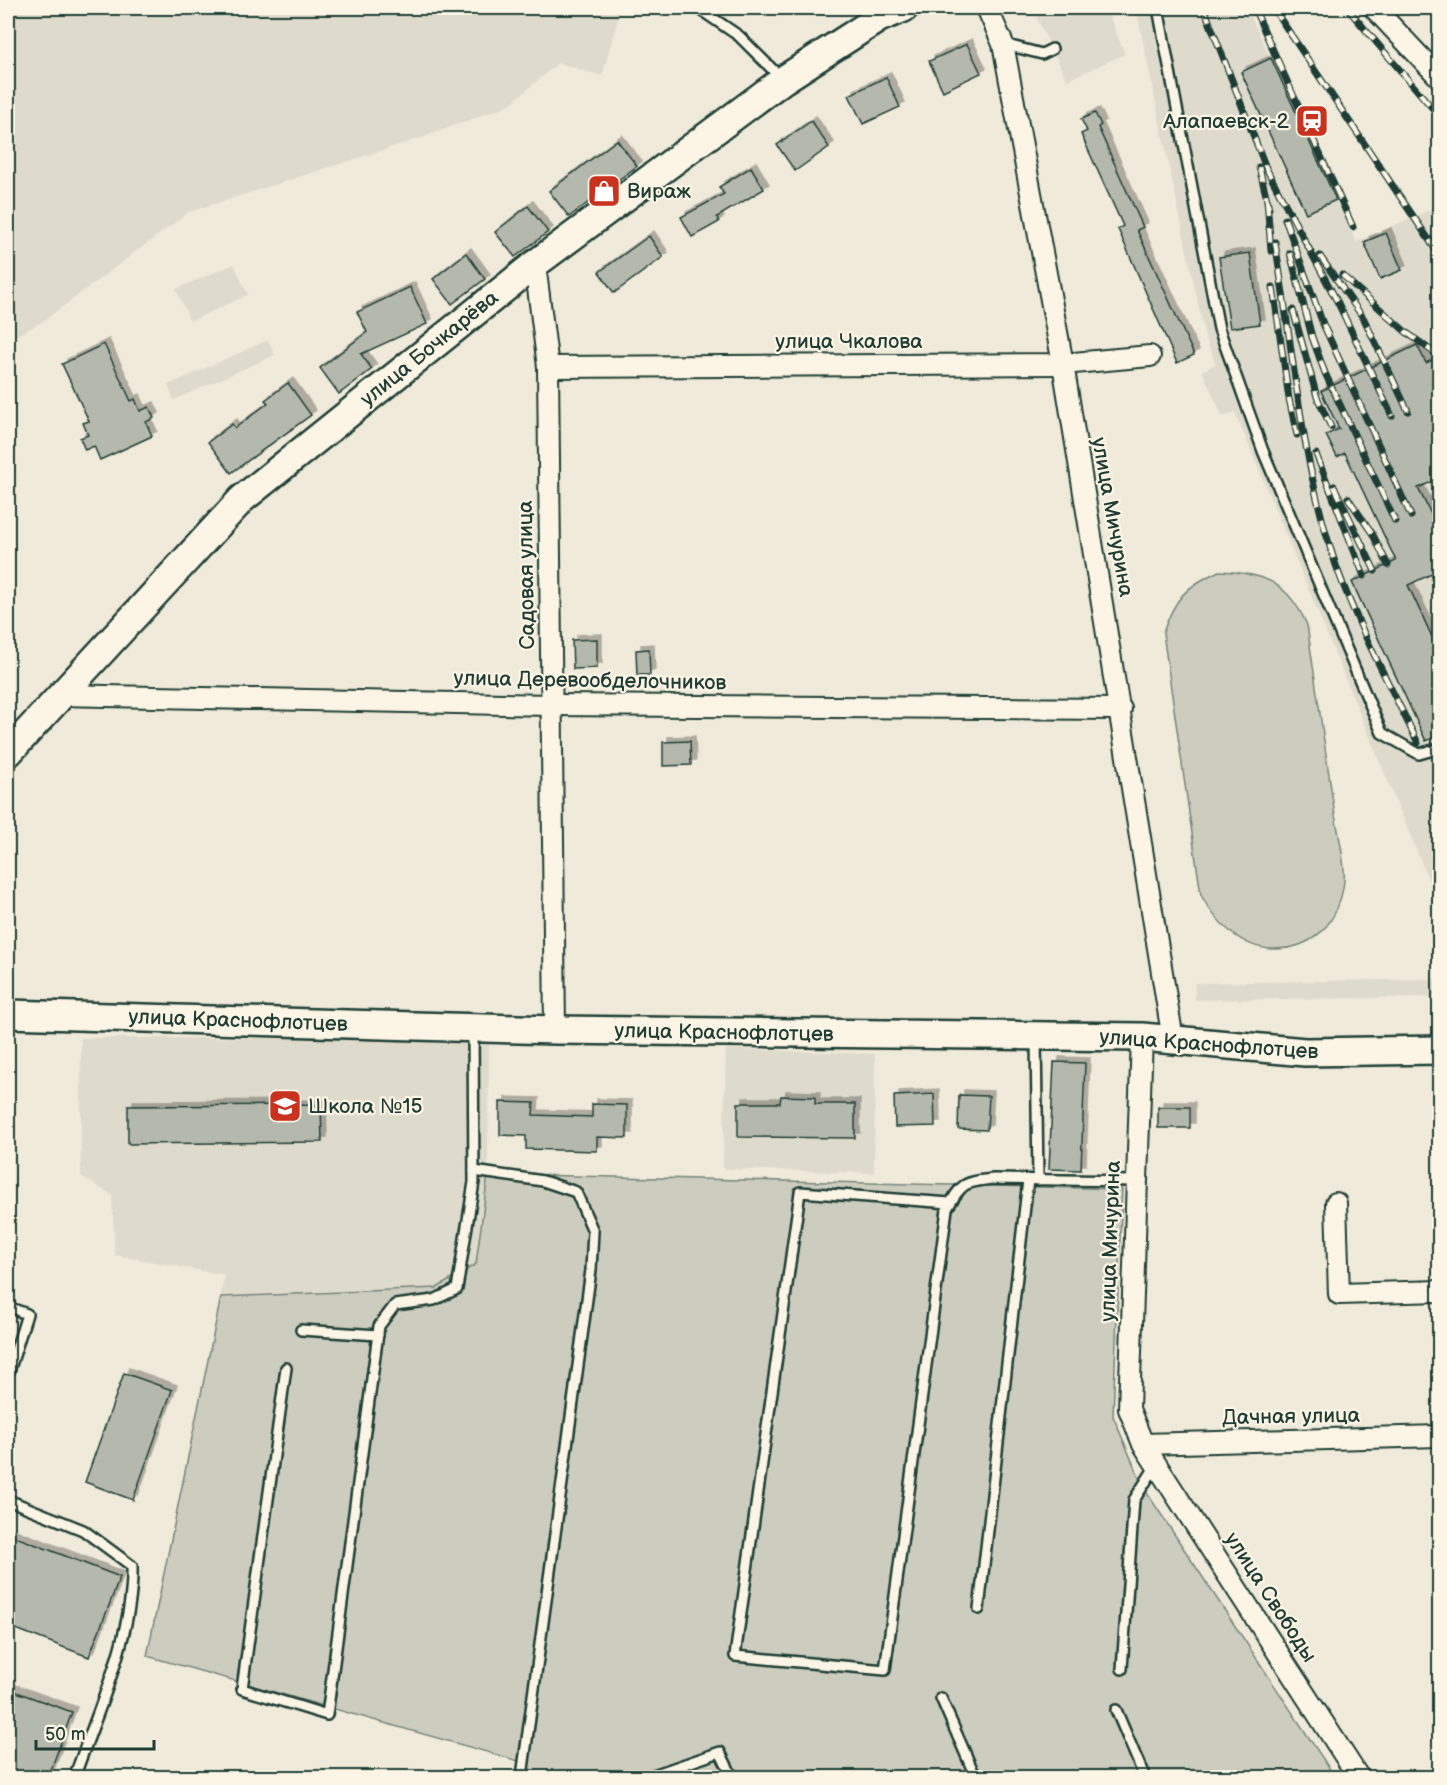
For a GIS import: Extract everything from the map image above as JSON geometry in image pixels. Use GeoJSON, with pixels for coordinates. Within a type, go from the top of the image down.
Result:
{"type":"FeatureCollection","features":[{"type":"Feature","properties":{"kind":"street","name":"улица Бочкарёва"},"geometry":{"type":"LineString","coordinates":[[8,753],[58,695],[242,499],[535,264],[783,80],[879,18],[904,8]]}},
{"type":"Feature","properties":{"kind":"street","name":"улица Мичурина"},"geometry":{"type":"LineString","coordinates":[[987,8],[1003,44],[1063,364],[1121,709],[1173,1040]]}},
{"type":"Feature","properties":{"kind":"street"},"geometry":{"type":"LineString","coordinates":[[1374,8],[1440,78]]}},
{"type":"Feature","properties":{"kind":"street","name":"Садовая улица"},"geometry":{"type":"LineString","coordinates":[[535,264],[548,367],[555,1030]]}},
{"type":"Feature","properties":{"kind":"street","name":"улица Чкалова"},"geometry":{"type":"LineString","coordinates":[[548,367],[1063,364],[1149,356]]}},
{"type":"Feature","properties":{"kind":"street","name":"улица Деревообделочников"},"geometry":{"type":"LineString","coordinates":[[58,695],[551,705],[1121,709]]}},
{"type":"Feature","properties":{"kind":"street","name":"улица Краснофлотцев"},"geometry":{"type":"LineString","coordinates":[[8,1014],[555,1030],[1142,1037],[1305,1052],[1440,1050]]}},
{"type":"Feature","properties":{"kind":"street","name":"улица Мичурина"},"geometry":{"type":"LineString","coordinates":[[1142,1037],[1135,1181],[1129,1409],[1143,1443]]}},
{"type":"Feature","properties":{"kind":"street"},"geometry":{"type":"LineString","coordinates":[[1336,1203],[1339,1294],[1440,1291]]}},
{"type":"Feature","properties":{"kind":"street","name":"Дачная улица"},"geometry":{"type":"LineString","coordinates":[[1143,1443],[1440,1436]]}},
{"type":"Feature","properties":{"kind":"street","name":"улица Свободы"},"geometry":{"type":"LineString","coordinates":[[1143,1443],[1359,1778]]}},
{"type":"Feature","properties":{"kind":"lane"},"geometry":{"type":"LineString","coordinates":[[698,8],[739,36],[783,80]]}},
{"type":"Feature","properties":{"kind":"lane"},"geometry":{"type":"LineString","coordinates":[[1158,8],[1219,329],[1263,451],[1382,733],[1419,754],[1440,748]]}},
{"type":"Feature","properties":{"kind":"lane"},"geometry":{"type":"LineString","coordinates":[[1003,44],[1042,54],[1052,49]]}},
{"type":"Feature","properties":{"kind":"lane"},"geometry":{"type":"LineString","coordinates":[[286,1368],[242,1689],[327,1715],[379,1326],[395,1305],[434,1300],[457,1289],[474,1171],[473,1026]]}},
{"type":"Feature","properties":{"kind":"lane"},"geometry":{"type":"LineString","coordinates":[[979,1609],[1033,1180],[1036,1035]]}},
{"type":"Feature","properties":{"kind":"lane"},"geometry":{"type":"LineString","coordinates":[[474,1171],[543,1181],[576,1192],[593,1231],[591,1270],[523,1769],[525,1778]]}},
{"type":"Feature","properties":{"kind":"lane"},"geometry":{"type":"LineString","coordinates":[[950,1203],[800,1192],[735,1656],[885,1670],[947,1209],[960,1186],[970,1182],[1033,1180],[1135,1181]]}},
{"type":"Feature","properties":{"kind":"lane"},"geometry":{"type":"LineString","coordinates":[[8,1307],[27,1314],[8,1375]]}},
{"type":"Feature","properties":{"kind":"lane"},"geometry":{"type":"LineString","coordinates":[[301,1330],[378,1335]]}},
{"type":"Feature","properties":{"kind":"lane"},"geometry":{"type":"LineString","coordinates":[[1122,1669],[1134,1500],[1157,1464]]}},
{"type":"Feature","properties":{"kind":"lane"},"geometry":{"type":"LineString","coordinates":[[8,1500],[84,1530],[132,1566],[133,1596],[110,1676],[74,1778]]}},
{"type":"Feature","properties":{"kind":"lane"},"geometry":{"type":"LineString","coordinates":[[941,1698],[976,1778]]}},
{"type":"Feature","properties":{"kind":"lane"},"geometry":{"type":"LineString","coordinates":[[1116,1710],[1145,1778]]}},
{"type":"Feature","properties":{"kind":"lane"},"geometry":{"type":"LineString","coordinates":[[653,1775],[720,1752],[733,1778]]}},
{"type":"Feature","properties":{"kind":"shaded area"},"geometry":{"type":"Polygon","coordinates":[[[8,8],[621,8],[602,76],[558,63],[509,105],[424,137],[189,212],[42,322],[8,340],[8,8]]]}},
{"type":"Feature","properties":{"kind":"shaded area"},"geometry":{"type":"Polygon","coordinates":[[[1032,8],[1106,8],[1125,54],[1067,80],[1032,8]]]}},
{"type":"Feature","properties":{"kind":"shaded area"},"geometry":{"type":"Polygon","coordinates":[[[1136,8],[1247,8],[1356,242],[1439,206],[1439,905],[1235,412],[1223,417],[1202,371],[1216,364],[1205,337],[1136,8]]]}},
{"type":"Feature","properties":{"kind":"shaded area"},"geometry":{"type":"Polygon","coordinates":[[[234,264],[248,295],[190,321],[176,289],[234,264]]]}},
{"type":"Feature","properties":{"kind":"shaded area"},"geometry":{"type":"Polygon","coordinates":[[[268,340],[275,355],[174,400],[168,385],[268,340]]]}},
{"type":"Feature","properties":{"kind":"shaded area"},"geometry":{"type":"Polygon","coordinates":[[[1219,571],[1249,574],[1273,583],[1292,599],[1307,625],[1343,855],[1344,881],[1337,909],[1330,921],[1313,938],[1289,948],[1262,948],[1240,939],[1222,924],[1201,895],[1163,633],[1172,611],[1183,595],[1198,582],[1219,571]]]}},
{"type":"Feature","properties":{"kind":"shaded area"},"geometry":{"type":"Polygon","coordinates":[[[1439,979],[1439,997],[1195,1000],[1195,983],[1439,979]]]}},
{"type":"Feature","properties":{"kind":"shaded area","name":"Школа №15"},"geometry":{"type":"Polygon","coordinates":[[[81,1038],[489,1038],[488,1174],[476,1264],[437,1288],[221,1297],[224,1275],[115,1255],[112,1195],[81,1176],[81,1038]]]}},
{"type":"Feature","properties":{"kind":"shaded area"},"geometry":{"type":"Polygon","coordinates":[[[726,1049],[875,1054],[874,1173],[723,1169],[726,1049]]]}},
{"type":"Feature","properties":{"kind":"shaded area"},"geometry":{"type":"Polygon","coordinates":[[[488,1174],[1122,1189],[1113,1416],[1143,1487],[1335,1777],[531,1777],[526,1763],[147,1656],[221,1297],[437,1288],[476,1264],[488,1174]]]}},
{"type":"Feature","properties":{"kind":"building"},"geometry":{"type":"Polygon","coordinates":[[[967,44],[981,73],[943,91],[929,61],[967,44]]]}},
{"type":"Feature","properties":{"kind":"building"},"geometry":{"type":"Polygon","coordinates":[[[1271,58],[1336,200],[1306,213],[1241,72],[1271,58]]]}},
{"type":"Feature","properties":{"kind":"building"},"geometry":{"type":"Polygon","coordinates":[[[886,77],[900,107],[863,124],[849,95],[886,77]]]}},
{"type":"Feature","properties":{"kind":"building"},"geometry":{"type":"Polygon","coordinates":[[[1095,113],[1101,125],[1098,127],[1143,227],[1137,230],[1194,355],[1177,363],[1118,229],[1123,226],[1081,134],[1087,131],[1081,119],[1095,113]]]}},
{"type":"Feature","properties":{"kind":"building"},"geometry":{"type":"Polygon","coordinates":[[[811,121],[829,147],[795,171],[777,145],[811,121]]]}},
{"type":"Feature","properties":{"kind":"building"},"geometry":{"type":"Polygon","coordinates":[[[617,140],[637,166],[569,217],[549,191],[617,140]]]}},
{"type":"Feature","properties":{"kind":"building"},"geometry":{"type":"Polygon","coordinates":[[[751,167],[764,189],[717,217],[719,222],[692,237],[681,217],[724,194],[719,187],[751,167]]]}},
{"type":"Feature","properties":{"kind":"building"},"geometry":{"type":"Polygon","coordinates":[[[528,206],[548,232],[515,257],[495,232],[528,206]]]}},
{"type":"Feature","properties":{"kind":"building"},"geometry":{"type":"Polygon","coordinates":[[[1386,233],[1402,270],[1380,279],[1364,242],[1386,233]]]}},
{"type":"Feature","properties":{"kind":"building"},"geometry":{"type":"Polygon","coordinates":[[[649,236],[663,257],[614,293],[599,272],[649,236]]]}},
{"type":"Feature","properties":{"kind":"building"},"geometry":{"type":"Polygon","coordinates":[[[466,253],[485,279],[452,304],[433,279],[466,253]]]}},
{"type":"Feature","properties":{"kind":"building"},"geometry":{"type":"Polygon","coordinates":[[[1250,253],[1260,324],[1230,328],[1219,257],[1250,253]]]}},
{"type":"Feature","properties":{"kind":"building"},"geometry":{"type":"Polygon","coordinates":[[[410,287],[427,324],[361,354],[372,369],[339,394],[320,368],[367,332],[357,312],[410,287]]]}},
{"type":"Feature","properties":{"kind":"building"},"geometry":{"type":"Polygon","coordinates":[[[104,344],[131,401],[135,399],[140,411],[149,407],[154,418],[146,422],[152,436],[100,460],[94,446],[85,450],[80,438],[88,435],[83,423],[89,421],[62,364],[104,344]]]}},
{"type":"Feature","properties":{"kind":"building"},"geometry":{"type":"Polygon","coordinates":[[[1417,345],[1426,363],[1440,356],[1440,478],[1418,488],[1440,532],[1440,570],[1408,585],[1440,654],[1440,735],[1426,741],[1352,582],[1396,561],[1345,453],[1337,457],[1326,435],[1339,429],[1321,391],[1417,345]]]}},
{"type":"Feature","properties":{"kind":"building"},"geometry":{"type":"Polygon","coordinates":[[[288,383],[311,415],[231,473],[208,442],[232,424],[235,428],[268,403],[265,400],[288,383]]]}},
{"type":"Feature","properties":{"kind":"building"},"geometry":{"type":"Polygon","coordinates":[[[597,639],[597,668],[573,669],[572,640],[597,639]]]}},
{"type":"Feature","properties":{"kind":"building"},"geometry":{"type":"Polygon","coordinates":[[[649,649],[650,675],[637,675],[636,650],[649,649]]]}},
{"type":"Feature","properties":{"kind":"building"},"geometry":{"type":"Polygon","coordinates":[[[690,741],[691,765],[663,766],[663,742],[690,741]]]}},
{"type":"Feature","properties":{"kind":"building"},"geometry":{"type":"Polygon","coordinates":[[[1054,1062],[1085,1063],[1081,1170],[1049,1169],[1054,1062]]]}},
{"type":"Feature","properties":{"kind":"building"},"geometry":{"type":"Polygon","coordinates":[[[934,1094],[935,1126],[895,1127],[894,1096],[934,1094]]]}},
{"type":"Feature","properties":{"kind":"building"},"geometry":{"type":"Polygon","coordinates":[[[959,1095],[989,1096],[987,1130],[958,1129],[959,1095]]]}},
{"type":"Feature","properties":{"kind":"building"},"geometry":{"type":"Polygon","coordinates":[[[781,1096],[815,1097],[815,1104],[855,1104],[855,1138],[738,1137],[738,1103],[780,1103],[781,1096]]]}},
{"type":"Feature","properties":{"kind":"building"},"geometry":{"type":"Polygon","coordinates":[[[500,1102],[534,1103],[533,1115],[592,1117],[592,1104],[627,1105],[627,1138],[597,1137],[597,1151],[526,1149],[526,1136],[500,1135],[500,1102]]]}},
{"type":"Feature","properties":{"kind":"building"},"geometry":{"type":"Polygon","coordinates":[[[321,1105],[322,1142],[128,1144],[128,1106],[321,1105]]]}},
{"type":"Feature","properties":{"kind":"building"},"geometry":{"type":"Polygon","coordinates":[[[1158,1107],[1190,1107],[1190,1128],[1158,1128],[1158,1107]]]}},
{"type":"Feature","properties":{"kind":"building"},"geometry":{"type":"Polygon","coordinates":[[[124,1373],[172,1390],[133,1500],[85,1482],[124,1373]]]}},
{"type":"Feature","properties":{"kind":"building"},"geometry":{"type":"Polygon","coordinates":[[[8,1534],[120,1577],[89,1657],[8,1626],[8,1534]]]}},
{"type":"Feature","properties":{"kind":"building"},"geometry":{"type":"Polygon","coordinates":[[[8,1689],[72,1712],[48,1778],[8,1778],[8,1689]]]}},
{"type":"Feature","properties":{"kind":"railway"},"geometry":{"type":"LineString","coordinates":[[1204,8],[1266,168],[1338,303],[1392,416]]}},
{"type":"Feature","properties":{"kind":"railway"},"geometry":{"type":"LineString","coordinates":[[1254,8],[1353,227]]}},
{"type":"Feature","properties":{"kind":"railway"},"geometry":{"type":"LineString","coordinates":[[1273,8],[1440,256]]}},
{"type":"Feature","properties":{"kind":"railway"},"geometry":{"type":"LineString","coordinates":[[1347,8],[1440,117]]}},
{"type":"Feature","properties":{"kind":"railway"},"geometry":{"type":"LineString","coordinates":[[1259,167],[1269,208]]}},
{"type":"Feature","properties":{"kind":"railway"},"geometry":{"type":"LineString","coordinates":[[1267,200],[1271,251]]}},
{"type":"Feature","properties":{"kind":"railway"},"geometry":{"type":"LineString","coordinates":[[1285,219],[1323,324],[1411,516]]}},
{"type":"Feature","properties":{"kind":"railway"},"geometry":{"type":"LineString","coordinates":[[1275,242],[1304,434],[1330,547],[1359,622],[1418,743]]}},
{"type":"Feature","properties":{"kind":"railway"},"geometry":{"type":"LineString","coordinates":[[1290,253],[1312,337],[1325,373],[1395,521]]}},
{"type":"Feature","properties":{"kind":"railway"},"geometry":{"type":"LineString","coordinates":[[1320,256],[1364,319],[1408,411]]}},
{"type":"Feature","properties":{"kind":"railway"},"geometry":{"type":"LineString","coordinates":[[1342,275],[1406,332],[1440,357]]}},
{"type":"Feature","properties":{"kind":"railway"},"geometry":{"type":"LineString","coordinates":[[1273,287],[1289,399],[1297,435]]}},
{"type":"Feature","properties":{"kind":"railway"},"geometry":{"type":"LineString","coordinates":[[1293,310],[1317,397],[1331,427]]}},
{"type":"Feature","properties":{"kind":"railway"},"geometry":{"type":"LineString","coordinates":[[1316,454],[1364,576]]}},
{"type":"Feature","properties":{"kind":"railway"},"geometry":{"type":"LineString","coordinates":[[1334,486],[1375,571]]}},
{"type":"Feature","properties":{"kind":"railway"},"geometry":{"type":"LineString","coordinates":[[1348,498],[1372,533],[1388,565]]}},
{"type":"Feature","properties":{"kind":"place","name":"Алапаевск-2"},"geometry":{"type":"Point","coordinates":[1312,121]}},
{"type":"Feature","properties":{"kind":"place","name":"Вираж"},"geometry":{"type":"Point","coordinates":[604,191]}},
{"type":"Feature","properties":{"kind":"place","name":"Школа №15"},"geometry":{"type":"Point","coordinates":[285,1106]}}]}
